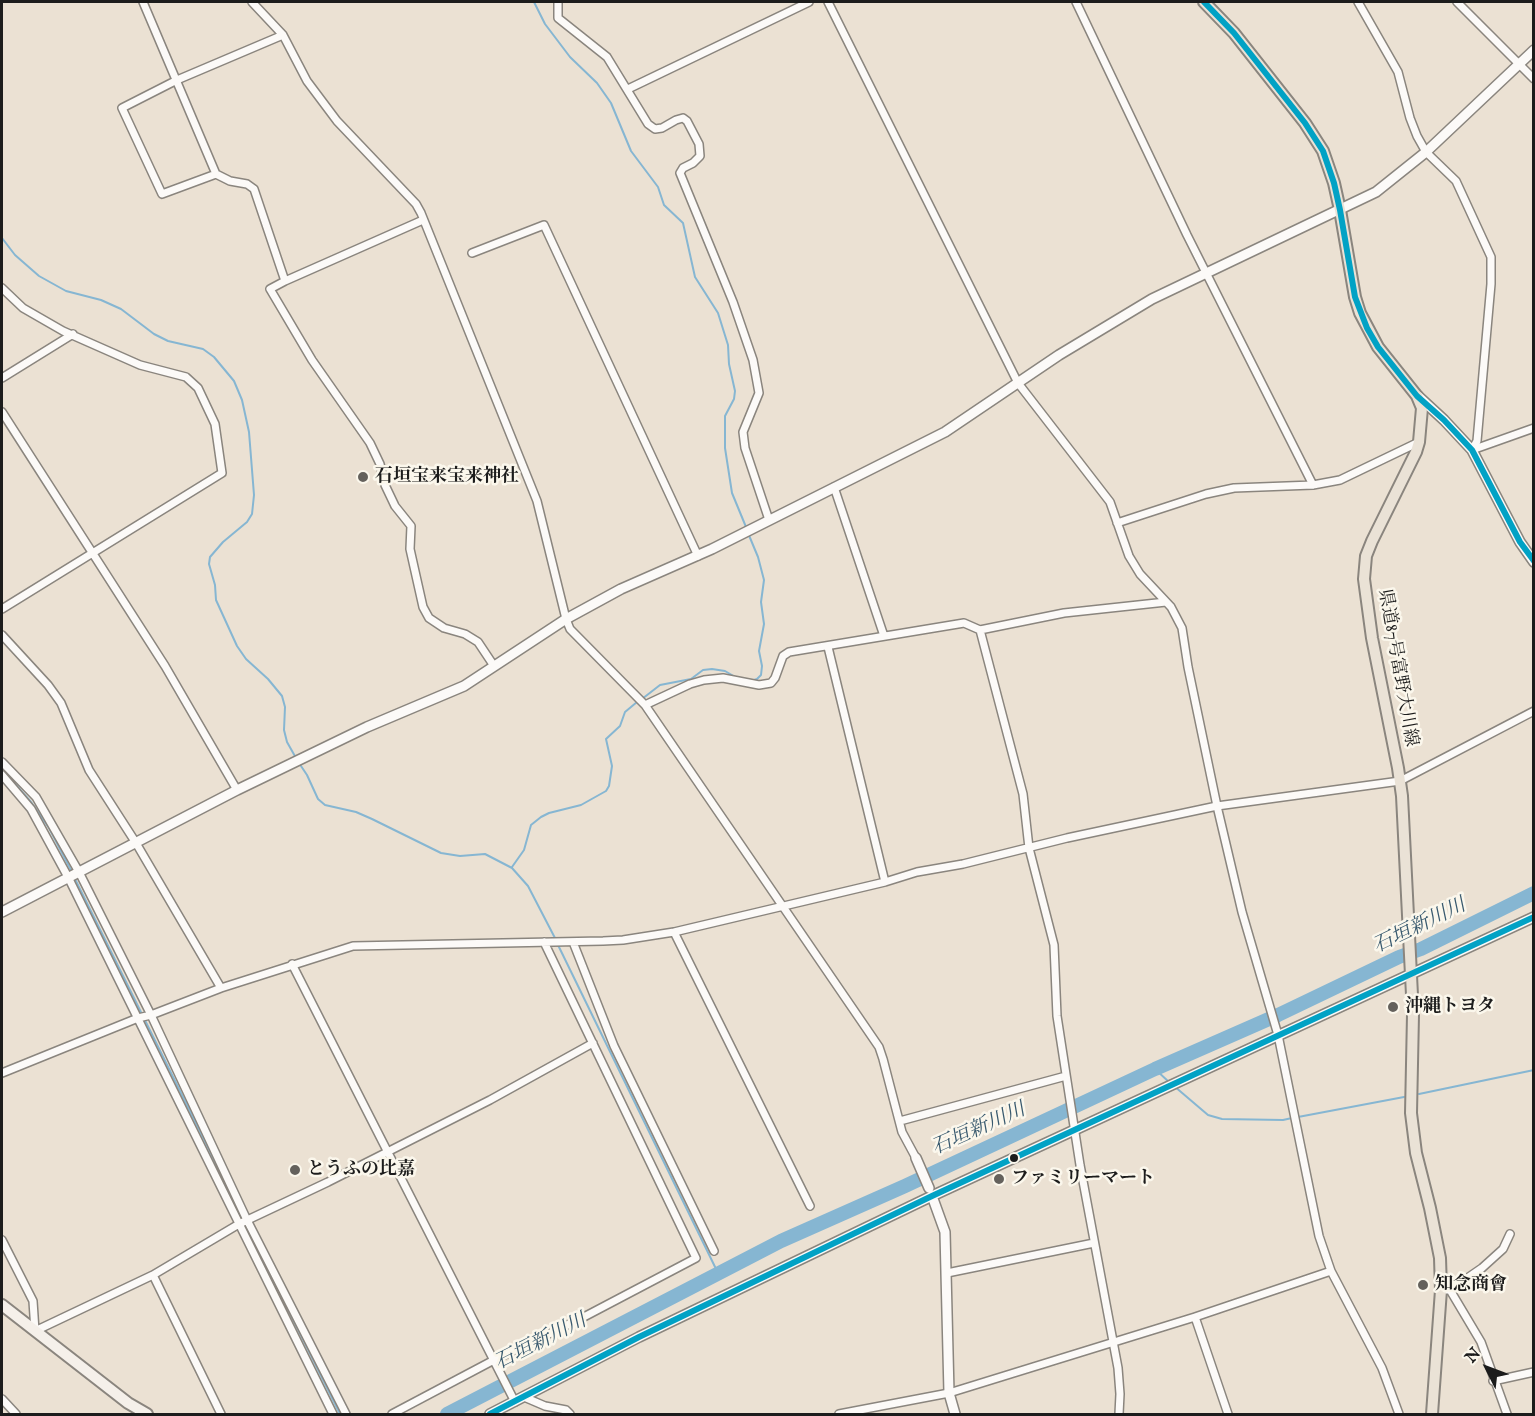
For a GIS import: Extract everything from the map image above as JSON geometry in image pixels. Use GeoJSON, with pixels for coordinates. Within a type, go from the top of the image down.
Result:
{"type":"FeatureCollection","features":[{"type":"Feature","properties":{"kind":"main road"},"geometry":{"type":"LineString","coordinates":[[1204,2],[1234,33],[1311,132],[1323,151],[1334,183],[1360,313],[1378,348],[1417,396]]}},
{"type":"Feature","properties":{"kind":"main road","name":"県道87号富野大川線"},"geometry":{"type":"LineString","coordinates":[[1417,396],[1422,408],[1419,442],[1409,468],[1372,542],[1366,556],[1365,567],[1366,605],[1400,781],[1411,968],[1413,1039],[1411,1113],[1416,1153],[1430,1208],[1445,1290],[1432,1414]]}},
{"type":"Feature","properties":{"kind":"main road"},"geometry":{"type":"LineString","coordinates":[[2,1305],[116,1394],[147,1414]]}},
{"type":"Feature","properties":{"kind":"street"},"geometry":{"type":"LineString","coordinates":[[143,2],[216,174],[230,181],[247,184],[254,189],[285,280]]}},
{"type":"Feature","properties":{"kind":"street"},"geometry":{"type":"LineString","coordinates":[[252,2],[283,35],[307,81],[337,121],[416,204],[537,501],[570,629],[645,705],[879,1047],[902,1132],[931,1192],[945,1232],[949,1393],[955,1414]]}},
{"type":"Feature","properties":{"kind":"street"},"geometry":{"type":"LineString","coordinates":[[558,2],[558,18],[607,57],[648,124],[655,129],[662,128],[683,118],[687,121],[699,144],[700,156],[680,172],[733,302],[754,366],[759,393],[743,432],[745,448],[768,520]]}},
{"type":"Feature","properties":{"kind":"street"},"geometry":{"type":"LineString","coordinates":[[628,89],[809,2]]}},
{"type":"Feature","properties":{"kind":"street"},"geometry":{"type":"LineString","coordinates":[[828,2],[1018,383],[1110,502],[1125,548],[1140,574],[1166,602],[1182,628],[1217,806],[1242,912],[1270,1004],[1318,1236],[1331,1271],[1382,1368],[1400,1414]]}},
{"type":"Feature","properties":{"kind":"street"},"geometry":{"type":"LineString","coordinates":[[1076,2],[1206,273],[1313,485]]}},
{"type":"Feature","properties":{"kind":"street"},"geometry":{"type":"LineString","coordinates":[[1358,2],[1398,72],[1417,136],[1426,152],[1456,181],[1491,257],[1491,284],[1477,441],[1472,450]]}},
{"type":"Feature","properties":{"kind":"street"},"geometry":{"type":"LineString","coordinates":[[1457,2],[1533,79]]}},
{"type":"Feature","properties":{"kind":"street"},"geometry":{"type":"LineString","coordinates":[[216,174],[162,194],[122,108],[177,80],[283,35]]}},
{"type":"Feature","properties":{"kind":"street"},"geometry":{"type":"LineString","coordinates":[[2,912],[237,790],[367,727],[464,686],[566,619],[621,589],[698,556],[945,432],[1059,355],[1152,298],[1376,192],[1426,152],[1533,50]]}},
{"type":"Feature","properties":{"kind":"street"},"geometry":{"type":"LineString","coordinates":[[423,220],[285,280],[270,289],[312,360],[370,443],[395,506],[411,526],[410,549],[423,607],[429,618],[444,628],[465,634],[478,642],[494,666]]}},
{"type":"Feature","properties":{"kind":"street"},"geometry":{"type":"LineString","coordinates":[[472,252],[544,225],[698,556]]}},
{"type":"Feature","properties":{"kind":"street"},"geometry":{"type":"LineString","coordinates":[[2,288],[23,308],[63,331],[140,365],[186,377],[198,388],[215,424],[222,472],[2,609]]}},
{"type":"Feature","properties":{"kind":"street"},"geometry":{"type":"LineString","coordinates":[[2,378],[73,334]]}},
{"type":"Feature","properties":{"kind":"street"},"geometry":{"type":"LineString","coordinates":[[1417,396],[1472,450],[1520,542],[1533,562]]}},
{"type":"Feature","properties":{"kind":"street"},"geometry":{"type":"LineString","coordinates":[[2,412],[165,666],[237,790]]}},
{"type":"Feature","properties":{"kind":"street"},"geometry":{"type":"LineString","coordinates":[[1472,450],[1533,428]]}},
{"type":"Feature","properties":{"kind":"street"},"geometry":{"type":"LineString","coordinates":[[1117,523],[1206,494],[1234,488],[1313,485],[1340,480],[1419,442]]}},
{"type":"Feature","properties":{"kind":"street"},"geometry":{"type":"LineString","coordinates":[[834,487],[884,636]]}},
{"type":"Feature","properties":{"kind":"street"},"geometry":{"type":"LineString","coordinates":[[645,705],[704,680],[723,678],[759,685],[771,683],[783,656],[789,652],[964,622],[980,630],[1064,613],[1166,602]]}},
{"type":"Feature","properties":{"kind":"street"},"geometry":{"type":"LineString","coordinates":[[980,630],[1023,794],[1029,848],[1054,945],[1057,1016],[1068,1095],[1113,1342],[1120,1394],[1119,1414]]}},
{"type":"Feature","properties":{"kind":"street"},"geometry":{"type":"LineString","coordinates":[[2,635],[48,685],[61,703],[89,770],[136,843],[221,988]]}},
{"type":"Feature","properties":{"kind":"street"},"geometry":{"type":"LineString","coordinates":[[828,647],[885,882]]}},
{"type":"Feature","properties":{"kind":"street"},"geometry":{"type":"LineString","coordinates":[[2,1073],[138,1018],[292,964],[353,946],[623,940],[674,932],[885,882],[916,872],[963,864],[1217,806],[1400,781],[1533,711]]}},
{"type":"Feature","properties":{"kind":"street"},"geometry":{"type":"LineString","coordinates":[[2,762],[36,797],[79,872],[151,1015],[247,1220],[346,1414]]}},
{"type":"Feature","properties":{"kind":"street"},"geometry":{"type":"LineString","coordinates":[[2,775],[31,809],[68,877],[333,1414]]}},
{"type":"Feature","properties":{"kind":"street"},"geometry":{"type":"LineString","coordinates":[[490,1414],[931,1192],[1411,968],[1533,917]]}},
{"type":"Feature","properties":{"kind":"street"},"geometry":{"type":"LineString","coordinates":[[674,932],[810,1206]]}},
{"type":"Feature","properties":{"kind":"street"},"geometry":{"type":"LineString","coordinates":[[392,1414],[696,1258],[544,942]]}},
{"type":"Feature","properties":{"kind":"street"},"geometry":{"type":"LineString","coordinates":[[573,942],[614,1046],[714,1251]]}},
{"type":"Feature","properties":{"kind":"street"},"geometry":{"type":"LineString","coordinates":[[292,964],[515,1402]]}},
{"type":"Feature","properties":{"kind":"street"},"geometry":{"type":"LineString","coordinates":[[2,1240],[33,1301],[35,1331],[153,1275],[239,1224],[490,1100],[593,1043]]}},
{"type":"Feature","properties":{"kind":"street"},"geometry":{"type":"LineString","coordinates":[[900,1121],[1066,1076]]}},
{"type":"Feature","properties":{"kind":"street"},"geometry":{"type":"LineString","coordinates":[[1507,1414],[1493,1381],[1481,1342],[1445,1290],[1482,1268],[1503,1249],[1510,1234]]}},
{"type":"Feature","properties":{"kind":"street"},"geometry":{"type":"LineString","coordinates":[[947,1273],[1094,1243]]}},
{"type":"Feature","properties":{"kind":"street"},"geometry":{"type":"LineString","coordinates":[[839,1414],[949,1393],[1195,1317],[1331,1271]]}},
{"type":"Feature","properties":{"kind":"street"},"geometry":{"type":"LineString","coordinates":[[153,1275],[221,1414]]}},
{"type":"Feature","properties":{"kind":"street"},"geometry":{"type":"LineString","coordinates":[[1195,1317],[1228,1414]]}},
{"type":"Feature","properties":{"kind":"street"},"geometry":{"type":"LineString","coordinates":[[1493,1381],[1533,1372]]}},
{"type":"Feature","properties":{"kind":"street"},"geometry":{"type":"LineString","coordinates":[[524,1397],[545,1406],[566,1410],[570,1414]]}},
{"type":"Feature","properties":{"kind":"street"},"geometry":{"type":"LineString","coordinates":[[2,1399],[16,1414]]}},
{"type":"Feature","properties":{"kind":"waterway"},"geometry":{"type":"LineString","coordinates":[[534,2],[545,24],[570,57],[597,83],[611,103],[631,151],[658,187],[664,205],[683,223],[695,277],[718,313],[728,345],[729,364],[735,391],[734,399],[725,416],[725,448],[732,493],[746,527]]}},
{"type":"Feature","properties":{"kind":"waterway"},"geometry":{"type":"LineString","coordinates":[[2,238],[15,255],[39,276],[66,291],[101,300],[121,309],[154,334],[168,341],[203,349],[214,357],[234,381],[242,400],[249,432],[254,495],[252,514],[247,522],[223,542],[210,557],[209,564],[215,585],[216,600],[237,646],[246,659],[268,679],[282,696],[285,707],[284,730],[287,742],[296,758]]}},
{"type":"Feature","properties":{"kind":"waterway"},"geometry":{"type":"LineString","coordinates":[[748,533],[764,580],[761,602],[764,624],[759,651],[761,675],[751,681]]}},
{"type":"Feature","properties":{"kind":"waterway"},"geometry":{"type":"LineString","coordinates":[[642,699],[660,685],[691,679],[703,670],[725,671],[737,678]]}},
{"type":"Feature","properties":{"kind":"waterway"},"geometry":{"type":"LineString","coordinates":[[512,867],[524,850],[531,825],[549,813],[581,805],[606,791],[612,766],[606,739],[620,726],[625,712],[637,702]]}},
{"type":"Feature","properties":{"kind":"waterway"},"geometry":{"type":"LineString","coordinates":[[299,763],[318,799],[325,805],[356,812],[441,853],[460,856],[485,854],[512,868],[528,886],[556,940]]}},
{"type":"Feature","properties":{"kind":"waterway"},"geometry":{"type":"LineString","coordinates":[[2,769],[31,802],[49,828],[72,872]]}},
{"type":"Feature","properties":{"kind":"waterway"},"geometry":{"type":"LineString","coordinates":[[74,877],[234,1200]]}},
{"type":"Feature","properties":{"kind":"waterway","name":"石垣新川川"},"geometry":{"type":"LineString","coordinates":[[447,1414],[781,1241],[1278,1015],[1399,957],[1421,949],[1534,893]]}},
{"type":"Feature","properties":{"kind":"waterway"},"geometry":{"type":"LineString","coordinates":[[558,945],[718,1273]]}},
{"type":"Feature","properties":{"kind":"waterway"},"geometry":{"type":"LineString","coordinates":[[1155,1069],[1170,1083]]}},
{"type":"Feature","properties":{"kind":"waterway"},"geometry":{"type":"LineString","coordinates":[[1419,1094],[1534,1070]]}},
{"type":"Feature","properties":{"kind":"waterway"},"geometry":{"type":"LineString","coordinates":[[1174,1086],[1208,1115],[1222,1119],[1283,1120],[1292,1118]]}},
{"type":"Feature","properties":{"kind":"waterway"},"geometry":{"type":"LineString","coordinates":[[1298,1117],[1404,1097]]}},
{"type":"Feature","properties":{"kind":"waterway"},"geometry":{"type":"LineString","coordinates":[[262,1257],[340,1414]]}},
{"type":"Feature","properties":{"kind":"transit line"},"geometry":{"type":"LineString","coordinates":[[1204,2],[1234,33],[1305,123],[1323,151],[1340,210],[1355,297],[1367,328],[1378,347],[1417,396],[1472,450],[1520,542],[1534,561]]}},
{"type":"Feature","properties":{"kind":"transit line"},"geometry":{"type":"LineString","coordinates":[[490,1414],[639,1337],[932,1196],[1534,917]]}},
{"type":"Feature","properties":{"kind":"place","name":"石垣宝来宝来神社"},"geometry":{"type":"Point","coordinates":[363,477]}},
{"type":"Feature","properties":{"kind":"place","name":"沖縄トヨタ"},"geometry":{"type":"Point","coordinates":[1393,1007]}},
{"type":"Feature","properties":{"kind":"place","name":"とうふの比嘉"},"geometry":{"type":"Point","coordinates":[295,1170]}},
{"type":"Feature","properties":{"kind":"place","name":"ファミリーマート"},"geometry":{"type":"Point","coordinates":[999,1179]}},
{"type":"Feature","properties":{"kind":"place","name":"知念商會"},"geometry":{"type":"Point","coordinates":[1423,1285]}}]}
